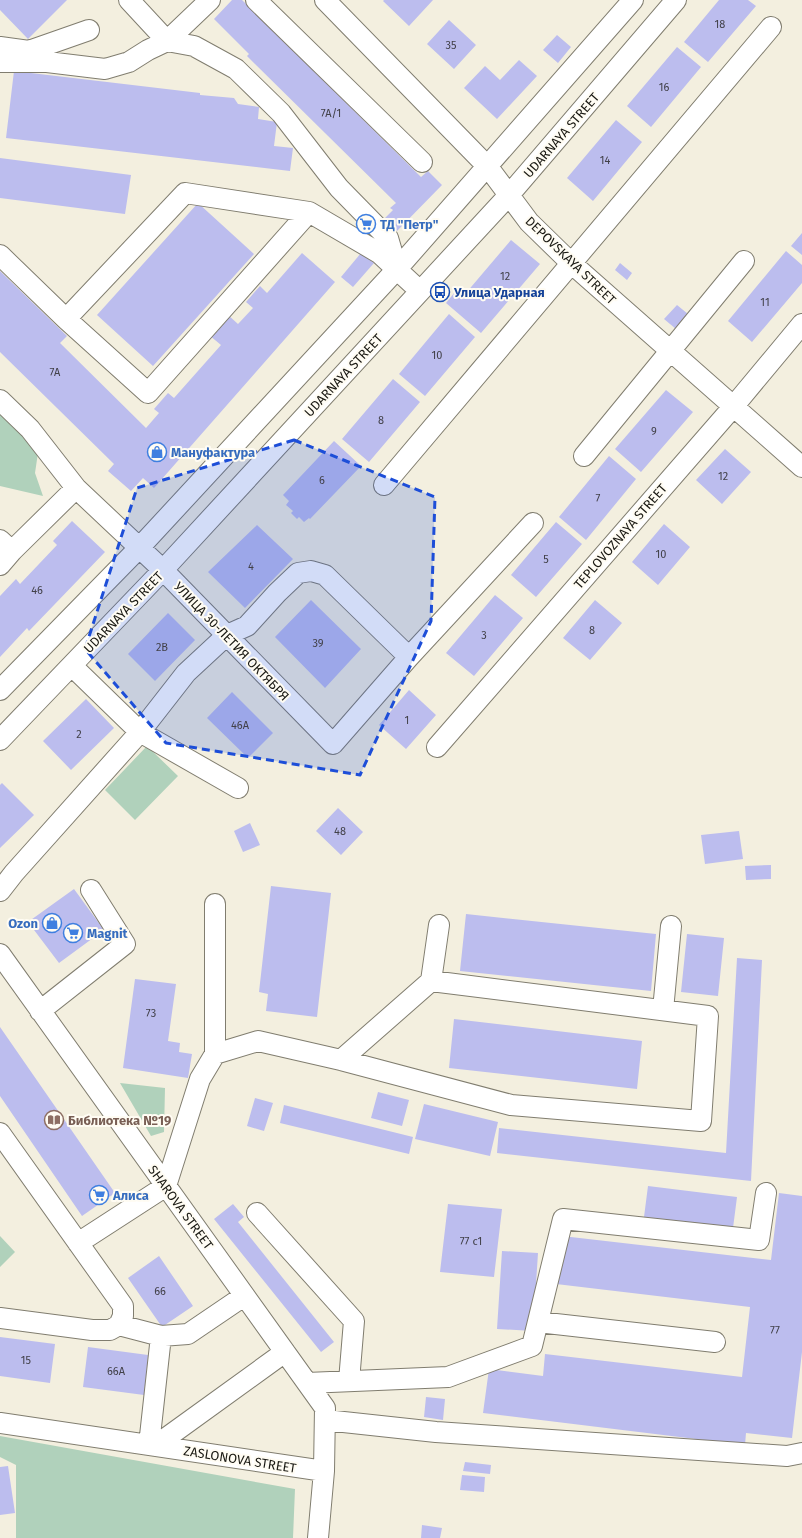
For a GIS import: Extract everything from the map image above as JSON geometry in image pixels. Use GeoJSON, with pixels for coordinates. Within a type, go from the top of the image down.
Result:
{"type":"FeatureCollection","features":[{"type":"Feature","properties":{"kind":"street"},"geometry":{"type":"LineString","coordinates":[[129,0],[167,41],[194,46],[236,69],[281,113],[339,188],[388,238],[398,269]]}},
{"type":"Feature","properties":{"kind":"street"},"geometry":{"type":"LineString","coordinates":[[0,62],[47,62],[105,69],[129,62],[148,50],[167,41],[210,0]]}},
{"type":"Feature","properties":{"kind":"street"},"geometry":{"type":"LineString","coordinates":[[256,0],[422,162]]}},
{"type":"Feature","properties":{"kind":"street","name":"DEPOVSKAYA STREET"},"geometry":{"type":"LineString","coordinates":[[325,0],[488,167],[529,222],[571,263],[669,351],[802,467]]}},
{"type":"Feature","properties":{"kind":"street"},"geometry":{"type":"LineString","coordinates":[[0,690],[139,548],[398,269],[633,0]]}},
{"type":"Feature","properties":{"kind":"street","name":"UDARNAYA STREET"},"geometry":{"type":"LineString","coordinates":[[0,740],[163,570],[509,195],[676,0]]}},
{"type":"Feature","properties":{"kind":"street"},"geometry":{"type":"LineString","coordinates":[[384,485],[771,27]]}},
{"type":"Feature","properties":{"kind":"street"},"geometry":{"type":"LineString","coordinates":[[0,47],[29,51],[89,30]]}},
{"type":"Feature","properties":{"kind":"street"},"geometry":{"type":"LineString","coordinates":[[66,319],[185,193],[309,212],[379,253],[398,269],[420,292]]}},
{"type":"Feature","properties":{"kind":"street"},"geometry":{"type":"LineString","coordinates":[[0,255],[66,319],[148,393],[309,212]]}},
{"type":"Feature","properties":{"kind":"street"},"geometry":{"type":"LineString","coordinates":[[584,456],[744,261]]}},
{"type":"Feature","properties":{"kind":"street","name":"TEPLOVOZNAYA STREET"},"geometry":{"type":"LineString","coordinates":[[437,747],[733,407],[802,324]]}},
{"type":"Feature","properties":{"kind":"street","name":"УЛИЦА 30-ЛЕТИЯ ОКТЯБРЯ"},"geometry":{"type":"LineString","coordinates":[[0,400],[30,428],[76,488],[163,570],[333,744],[410,657]]}},
{"type":"Feature","properties":{"kind":"street"},"geometry":{"type":"LineString","coordinates":[[4,552],[76,488]]}},
{"type":"Feature","properties":{"kind":"street"},"geometry":{"type":"LineString","coordinates":[[0,891],[14,873],[140,732],[186,673],[227,635],[247,626],[277,592],[298,573],[311,572],[325,575],[410,657],[533,523]]}},
{"type":"Feature","properties":{"kind":"street"},"geometry":{"type":"LineString","coordinates":[[72,666],[140,732],[238,788]]}},
{"type":"Feature","properties":{"kind":"street"},"geometry":{"type":"LineString","coordinates":[[40,1011],[125,944],[91,890]]}},
{"type":"Feature","properties":{"kind":"street"},"geometry":{"type":"LineString","coordinates":[[78,1243],[166,1186],[200,1079],[215,1054],[215,904]]}},
{"type":"Feature","properties":{"kind":"street"},"geometry":{"type":"LineString","coordinates":[[341,1060],[431,982],[439,925]]}},
{"type":"Feature","properties":{"kind":"street"},"geometry":{"type":"LineString","coordinates":[[663,1010],[671,926]]}},
{"type":"Feature","properties":{"kind":"street","name":"SHAROVA STREET"},"geometry":{"type":"LineString","coordinates":[[0,954],[7,978],[40,1011],[325,1408],[324,1471],[318,1538]]}},
{"type":"Feature","properties":{"kind":"street"},"geometry":{"type":"LineString","coordinates":[[215,1054],[258,1041],[341,1060],[511,1106],[701,1122],[708,1016],[431,982]]}},
{"type":"Feature","properties":{"kind":"street"},"geometry":{"type":"LineString","coordinates":[[0,1133],[123,1306],[123,1316],[119,1325],[110,1330],[92,1330],[0,1318]]}},
{"type":"Feature","properties":{"kind":"street"},"geometry":{"type":"LineString","coordinates":[[306,1383],[448,1376],[532,1346],[563,1219],[759,1240],[766,1193]]}},
{"type":"Feature","properties":{"kind":"street"},"geometry":{"type":"LineString","coordinates":[[257,1213],[354,1321],[349,1381]]}},
{"type":"Feature","properties":{"kind":"street"},"geometry":{"type":"LineString","coordinates":[[119,1325],[161,1336],[188,1334],[244,1296]]}},
{"type":"Feature","properties":{"kind":"street"},"geometry":{"type":"LineString","coordinates":[[538,1322],[716,1342]]}},
{"type":"Feature","properties":{"kind":"street"},"geometry":{"type":"LineString","coordinates":[[152,1446],[161,1336]]}},
{"type":"Feature","properties":{"kind":"street","name":"ZASLONOVA STREET"},"geometry":{"type":"LineString","coordinates":[[152,1446],[285,1352]]}},
{"type":"Feature","properties":{"kind":"street"},"geometry":{"type":"LineString","coordinates":[[325,1420],[436,1432],[787,1456],[802,1454]]}},
{"type":"Feature","properties":{"kind":"street","name":"ZASLONOVA STREET"},"geometry":{"type":"LineString","coordinates":[[0,1423],[324,1471]]}},
{"type":"Feature","properties":{"kind":"highlighted area"},"geometry":{"type":"Polygon","coordinates":[[[294,440],[435,497],[431,621],[360,775],[166,743],[85,649],[137,488],[294,440]]]}},
{"type":"Feature","properties":{"kind":"green space"},"geometry":{"type":"Polygon","coordinates":[[[0,410],[39,446],[35,473],[43,496],[0,486],[0,410]]]}},
{"type":"Feature","properties":{"kind":"green space"},"geometry":{"type":"Polygon","coordinates":[[[147,746],[178,776],[135,820],[105,790],[147,746]]]}},
{"type":"Feature","properties":{"kind":"green space"},"geometry":{"type":"Polygon","coordinates":[[[120,1083],[165,1088],[164,1132],[151,1136],[120,1083]]]}},
{"type":"Feature","properties":{"kind":"green space"},"geometry":{"type":"Polygon","coordinates":[[[0,1236],[15,1252],[0,1267],[0,1236]]]}},
{"type":"Feature","properties":{"kind":"green space"},"geometry":{"type":"Polygon","coordinates":[[[0,1436],[295,1489],[293,1538],[16,1538],[16,1465],[0,1457],[0,1436]]]}},
{"type":"Feature","properties":{"kind":"building"},"geometry":{"type":"Polygon","coordinates":[[[0,0],[67,0],[28,39],[0,10],[0,0]]]}},
{"type":"Feature","properties":{"kind":"building"},"geometry":{"type":"Polygon","coordinates":[[[232,0],[242,0],[421,177],[428,171],[442,185],[397,231],[384,219],[393,210],[390,208],[396,203],[247,56],[249,54],[214,19],[232,0]]]}},
{"type":"Feature","properties":{"kind":"building"},"geometry":{"type":"Polygon","coordinates":[[[433,0],[409,26],[383,1],[433,0]]]}},
{"type":"Feature","properties":{"kind":"building"},"geometry":{"type":"Polygon","coordinates":[[[719,0],[748,0],[756,6],[708,62],[684,42],[719,0]]]}},
{"type":"Feature","properties":{"kind":"building"},"geometry":{"type":"Polygon","coordinates":[[[449,20],[476,45],[454,69],[427,44],[449,20]]]}},
{"type":"Feature","properties":{"kind":"building"},"geometry":{"type":"Polygon","coordinates":[[[557,35],[571,47],[558,63],[543,50],[557,35]]]}},
{"type":"Feature","properties":{"kind":"building"},"geometry":{"type":"Polygon","coordinates":[[[677,47],[701,67],[651,127],[627,106],[677,47]]]}},
{"type":"Feature","properties":{"kind":"building"},"geometry":{"type":"Polygon","coordinates":[[[519,60],[537,76],[497,119],[464,88],[485,66],[500,80],[519,60]]]}},
{"type":"Feature","properties":{"kind":"building"},"geometry":{"type":"Polygon","coordinates":[[[14,71],[200,93],[200,95],[234,98],[238,104],[259,107],[258,119],[277,122],[274,146],[293,148],[290,171],[6,138],[14,71]]]}},
{"type":"Feature","properties":{"kind":"building"},"geometry":{"type":"Polygon","coordinates":[[[616,120],[642,142],[593,201],[567,178],[616,120]]]}},
{"type":"Feature","properties":{"kind":"building"},"geometry":{"type":"Polygon","coordinates":[[[0,158],[131,175],[125,214],[0,198],[0,158]]]}},
{"type":"Feature","properties":{"kind":"building"},"geometry":{"type":"Polygon","coordinates":[[[198,203],[254,254],[153,366],[97,315],[198,203]]]}},
{"type":"Feature","properties":{"kind":"building"},"geometry":{"type":"Polygon","coordinates":[[[802,233],[802,255],[791,246],[802,233]]]}},
{"type":"Feature","properties":{"kind":"building"},"geometry":{"type":"Polygon","coordinates":[[[511,240],[540,264],[481,333],[446,303],[459,287],[466,293],[511,240]]]}},
{"type":"Feature","properties":{"kind":"building"},"geometry":{"type":"Polygon","coordinates":[[[786,251],[802,265],[802,283],[752,342],[728,321],[786,251]]]}},
{"type":"Feature","properties":{"kind":"building"},"geometry":{"type":"Polygon","coordinates":[[[302,253],[335,282],[154,488],[143,478],[131,491],[108,471],[114,464],[0,352],[0,271],[67,336],[60,343],[146,428],[159,413],[154,409],[168,393],[174,398],[221,345],[209,335],[227,314],[238,324],[253,308],[246,302],[260,286],[267,293],[302,253]]]}},
{"type":"Feature","properties":{"kind":"building"},"geometry":{"type":"Polygon","coordinates":[[[361,253],[374,263],[353,287],[341,277],[361,253]]]}},
{"type":"Feature","properties":{"kind":"building"},"geometry":{"type":"Polygon","coordinates":[[[620,263],[632,273],[627,280],[615,270],[620,263]]]}},
{"type":"Feature","properties":{"kind":"building"},"geometry":{"type":"Polygon","coordinates":[[[677,305],[688,314],[676,329],[664,319],[677,305]]]}},
{"type":"Feature","properties":{"kind":"building"},"geometry":{"type":"Polygon","coordinates":[[[449,314],[475,337],[425,396],[399,374],[449,314]]]}},
{"type":"Feature","properties":{"kind":"building"},"geometry":{"type":"Polygon","coordinates":[[[393,379],[420,402],[369,462],[342,439],[393,379]]]}},
{"type":"Feature","properties":{"kind":"building"},"geometry":{"type":"Polygon","coordinates":[[[666,390],[693,412],[641,472],[615,449],[666,390]]]}},
{"type":"Feature","properties":{"kind":"building"},"geometry":{"type":"Polygon","coordinates":[[[334,441],[361,466],[310,519],[309,518],[304,522],[299,517],[297,519],[291,513],[293,511],[286,505],[289,501],[283,495],[334,441]]]}},
{"type":"Feature","properties":{"kind":"building"},"geometry":{"type":"Polygon","coordinates":[[[725,449],[751,472],[722,504],[696,480],[725,449]]]}},
{"type":"Feature","properties":{"kind":"building"},"geometry":{"type":"Polygon","coordinates":[[[609,456],[636,479],[586,540],[559,517],[609,456]]]}},
{"type":"Feature","properties":{"kind":"building"},"geometry":{"type":"Polygon","coordinates":[[[72,521],[105,552],[29,631],[27,628],[0,657],[0,596],[16,579],[20,584],[57,545],[53,541],[72,521]]]}},
{"type":"Feature","properties":{"kind":"building"},"geometry":{"type":"Polygon","coordinates":[[[556,522],[582,544],[536,597],[511,575],[556,522]]]}},
{"type":"Feature","properties":{"kind":"building"},"geometry":{"type":"Polygon","coordinates":[[[664,524],[690,547],[658,585],[632,562],[664,524]]]}},
{"type":"Feature","properties":{"kind":"building"},"geometry":{"type":"Polygon","coordinates":[[[257,525],[293,559],[245,608],[208,572],[257,525]]]}},
{"type":"Feature","properties":{"kind":"building"},"geometry":{"type":"Polygon","coordinates":[[[495,595],[523,618],[474,676],[446,653],[495,595]]]}},
{"type":"Feature","properties":{"kind":"building"},"geometry":{"type":"Polygon","coordinates":[[[311,600],[361,649],[325,688],[275,637],[311,600]]]}},
{"type":"Feature","properties":{"kind":"building"},"geometry":{"type":"Polygon","coordinates":[[[595,600],[622,623],[590,660],[563,638],[595,600]]]}},
{"type":"Feature","properties":{"kind":"building"},"geometry":{"type":"Polygon","coordinates":[[[168,613],[195,640],[155,681],[128,654],[168,613]]]}},
{"type":"Feature","properties":{"kind":"building"},"geometry":{"type":"Polygon","coordinates":[[[409,690],[436,715],[406,749],[379,725],[409,690]]]}},
{"type":"Feature","properties":{"kind":"building"},"geometry":{"type":"Polygon","coordinates":[[[232,692],[273,733],[248,758],[207,718],[232,692]]]}},
{"type":"Feature","properties":{"kind":"building"},"geometry":{"type":"Polygon","coordinates":[[[86,699],[114,728],[71,770],[43,741],[86,699]]]}},
{"type":"Feature","properties":{"kind":"building"},"geometry":{"type":"Polygon","coordinates":[[[2,783],[34,815],[0,848],[0,785],[2,783]]]}},
{"type":"Feature","properties":{"kind":"building"},"geometry":{"type":"Polygon","coordinates":[[[338,808],[363,832],[341,855],[316,831],[338,808]]]}},
{"type":"Feature","properties":{"kind":"building"},"geometry":{"type":"Polygon","coordinates":[[[250,823],[260,845],[243,852],[234,831],[250,823]]]}},
{"type":"Feature","properties":{"kind":"building"},"geometry":{"type":"Polygon","coordinates":[[[739,831],[743,859],[705,864],[701,835],[739,831]]]}},
{"type":"Feature","properties":{"kind":"building"},"geometry":{"type":"Polygon","coordinates":[[[771,865],[771,879],[746,880],[745,866],[771,865]]]}},
{"type":"Feature","properties":{"kind":"building"},"geometry":{"type":"Polygon","coordinates":[[[271,886],[331,893],[317,1017],[266,1011],[268,994],[259,992],[271,886]]]}},
{"type":"Feature","properties":{"kind":"building"},"geometry":{"type":"Polygon","coordinates":[[[74,889],[104,930],[59,963],[28,922],[74,889]]]}},
{"type":"Feature","properties":{"kind":"building"},"geometry":{"type":"Polygon","coordinates":[[[466,914],[656,934],[651,991],[460,971],[466,914]]]}},
{"type":"Feature","properties":{"kind":"building"},"geometry":{"type":"Polygon","coordinates":[[[687,934],[724,938],[718,996],[681,992],[687,934]]]}},
{"type":"Feature","properties":{"kind":"building"},"geometry":{"type":"Polygon","coordinates":[[[737,958],[762,960],[751,1181],[497,1153],[499,1128],[726,1153],[737,958]]]}},
{"type":"Feature","properties":{"kind":"building"},"geometry":{"type":"Polygon","coordinates":[[[135,979],[176,984],[168,1041],[180,1043],[179,1052],[192,1054],[188,1078],[123,1068],[135,979]]]}},
{"type":"Feature","properties":{"kind":"building"},"geometry":{"type":"Polygon","coordinates":[[[454,1019],[642,1041],[637,1089],[449,1068],[454,1019]]]}},
{"type":"Feature","properties":{"kind":"building"},"geometry":{"type":"Polygon","coordinates":[[[0,1027],[115,1193],[82,1216],[0,1096],[0,1027]]]}},
{"type":"Feature","properties":{"kind":"building"},"geometry":{"type":"Polygon","coordinates":[[[378,1092],[409,1100],[402,1126],[371,1118],[378,1092]]]}},
{"type":"Feature","properties":{"kind":"building"},"geometry":{"type":"Polygon","coordinates":[[[255,1098],[273,1103],[264,1131],[247,1126],[255,1098]]]}},
{"type":"Feature","properties":{"kind":"building"},"geometry":{"type":"Polygon","coordinates":[[[424,1104],[498,1122],[490,1156],[415,1139],[424,1104]]]}},
{"type":"Feature","properties":{"kind":"building"},"geometry":{"type":"Polygon","coordinates":[[[284,1105],[413,1137],[409,1154],[280,1123],[284,1105]]]}},
{"type":"Feature","properties":{"kind":"building"},"geometry":{"type":"Polygon","coordinates":[[[648,1186],[737,1197],[733,1228],[644,1217],[648,1186]]]}},
{"type":"Feature","properties":{"kind":"building"},"geometry":{"type":"Polygon","coordinates":[[[779,1193],[802,1196],[802,1352],[792,1438],[746,1433],[745,1445],[483,1413],[489,1369],[543,1376],[545,1354],[742,1377],[750,1307],[556,1284],[562,1236],[771,1260],[779,1193]]]}},
{"type":"Feature","properties":{"kind":"building"},"geometry":{"type":"Polygon","coordinates":[[[233,1204],[244,1217],[238,1222],[334,1342],[321,1352],[214,1219],[233,1204]]]}},
{"type":"Feature","properties":{"kind":"building"},"geometry":{"type":"Polygon","coordinates":[[[448,1204],[502,1209],[494,1277],[440,1272],[448,1204]]]}},
{"type":"Feature","properties":{"kind":"building"},"geometry":{"type":"Polygon","coordinates":[[[502,1251],[538,1253],[533,1331],[497,1329],[502,1251]]]}},
{"type":"Feature","properties":{"kind":"building"},"geometry":{"type":"Polygon","coordinates":[[[159,1256],[193,1306],[162,1327],[128,1278],[159,1256]]]}},
{"type":"Feature","properties":{"kind":"building"},"geometry":{"type":"Polygon","coordinates":[[[0,1337],[55,1344],[50,1383],[0,1376],[0,1337]]]}},
{"type":"Feature","properties":{"kind":"building"},"geometry":{"type":"Polygon","coordinates":[[[88,1347],[148,1355],[144,1395],[83,1387],[88,1347]]]}},
{"type":"Feature","properties":{"kind":"building"},"geometry":{"type":"Polygon","coordinates":[[[426,1397],[445,1399],[443,1420],[424,1417],[426,1397]]]}},
{"type":"Feature","properties":{"kind":"building"},"geometry":{"type":"Polygon","coordinates":[[[465,1462],[491,1465],[490,1474],[463,1471],[465,1462]]]}},
{"type":"Feature","properties":{"kind":"building"},"geometry":{"type":"Polygon","coordinates":[[[8,1466],[15,1513],[0,1515],[0,1467],[8,1466]]]}},
{"type":"Feature","properties":{"kind":"building"},"geometry":{"type":"Polygon","coordinates":[[[462,1475],[485,1477],[484,1492],[460,1490],[462,1475]]]}},
{"type":"Feature","properties":{"kind":"building"},"geometry":{"type":"Polygon","coordinates":[[[422,1525],[442,1528],[440,1538],[421,1538],[422,1525]]]}},
{"type":"Feature","properties":{"kind":"place","name":"ТД \"Петр\""},"geometry":{"type":"Point","coordinates":[366,224]}},
{"type":"Feature","properties":{"kind":"place","name":"Улица Ударная"},"geometry":{"type":"Point","coordinates":[440,292]}},
{"type":"Feature","properties":{"kind":"place","name":"Мануфактура"},"geometry":{"type":"Point","coordinates":[157,452]}},
{"type":"Feature","properties":{"kind":"place","name":"Ozon"},"geometry":{"type":"Point","coordinates":[52,923]}},
{"type":"Feature","properties":{"kind":"place","name":"Magnit"},"geometry":{"type":"Point","coordinates":[73,933]}},
{"type":"Feature","properties":{"kind":"place","name":"Библиотека №19"},"geometry":{"type":"Point","coordinates":[54,1120]}},
{"type":"Feature","properties":{"kind":"place","name":"Алиса"},"geometry":{"type":"Point","coordinates":[99,1195]}}]}
